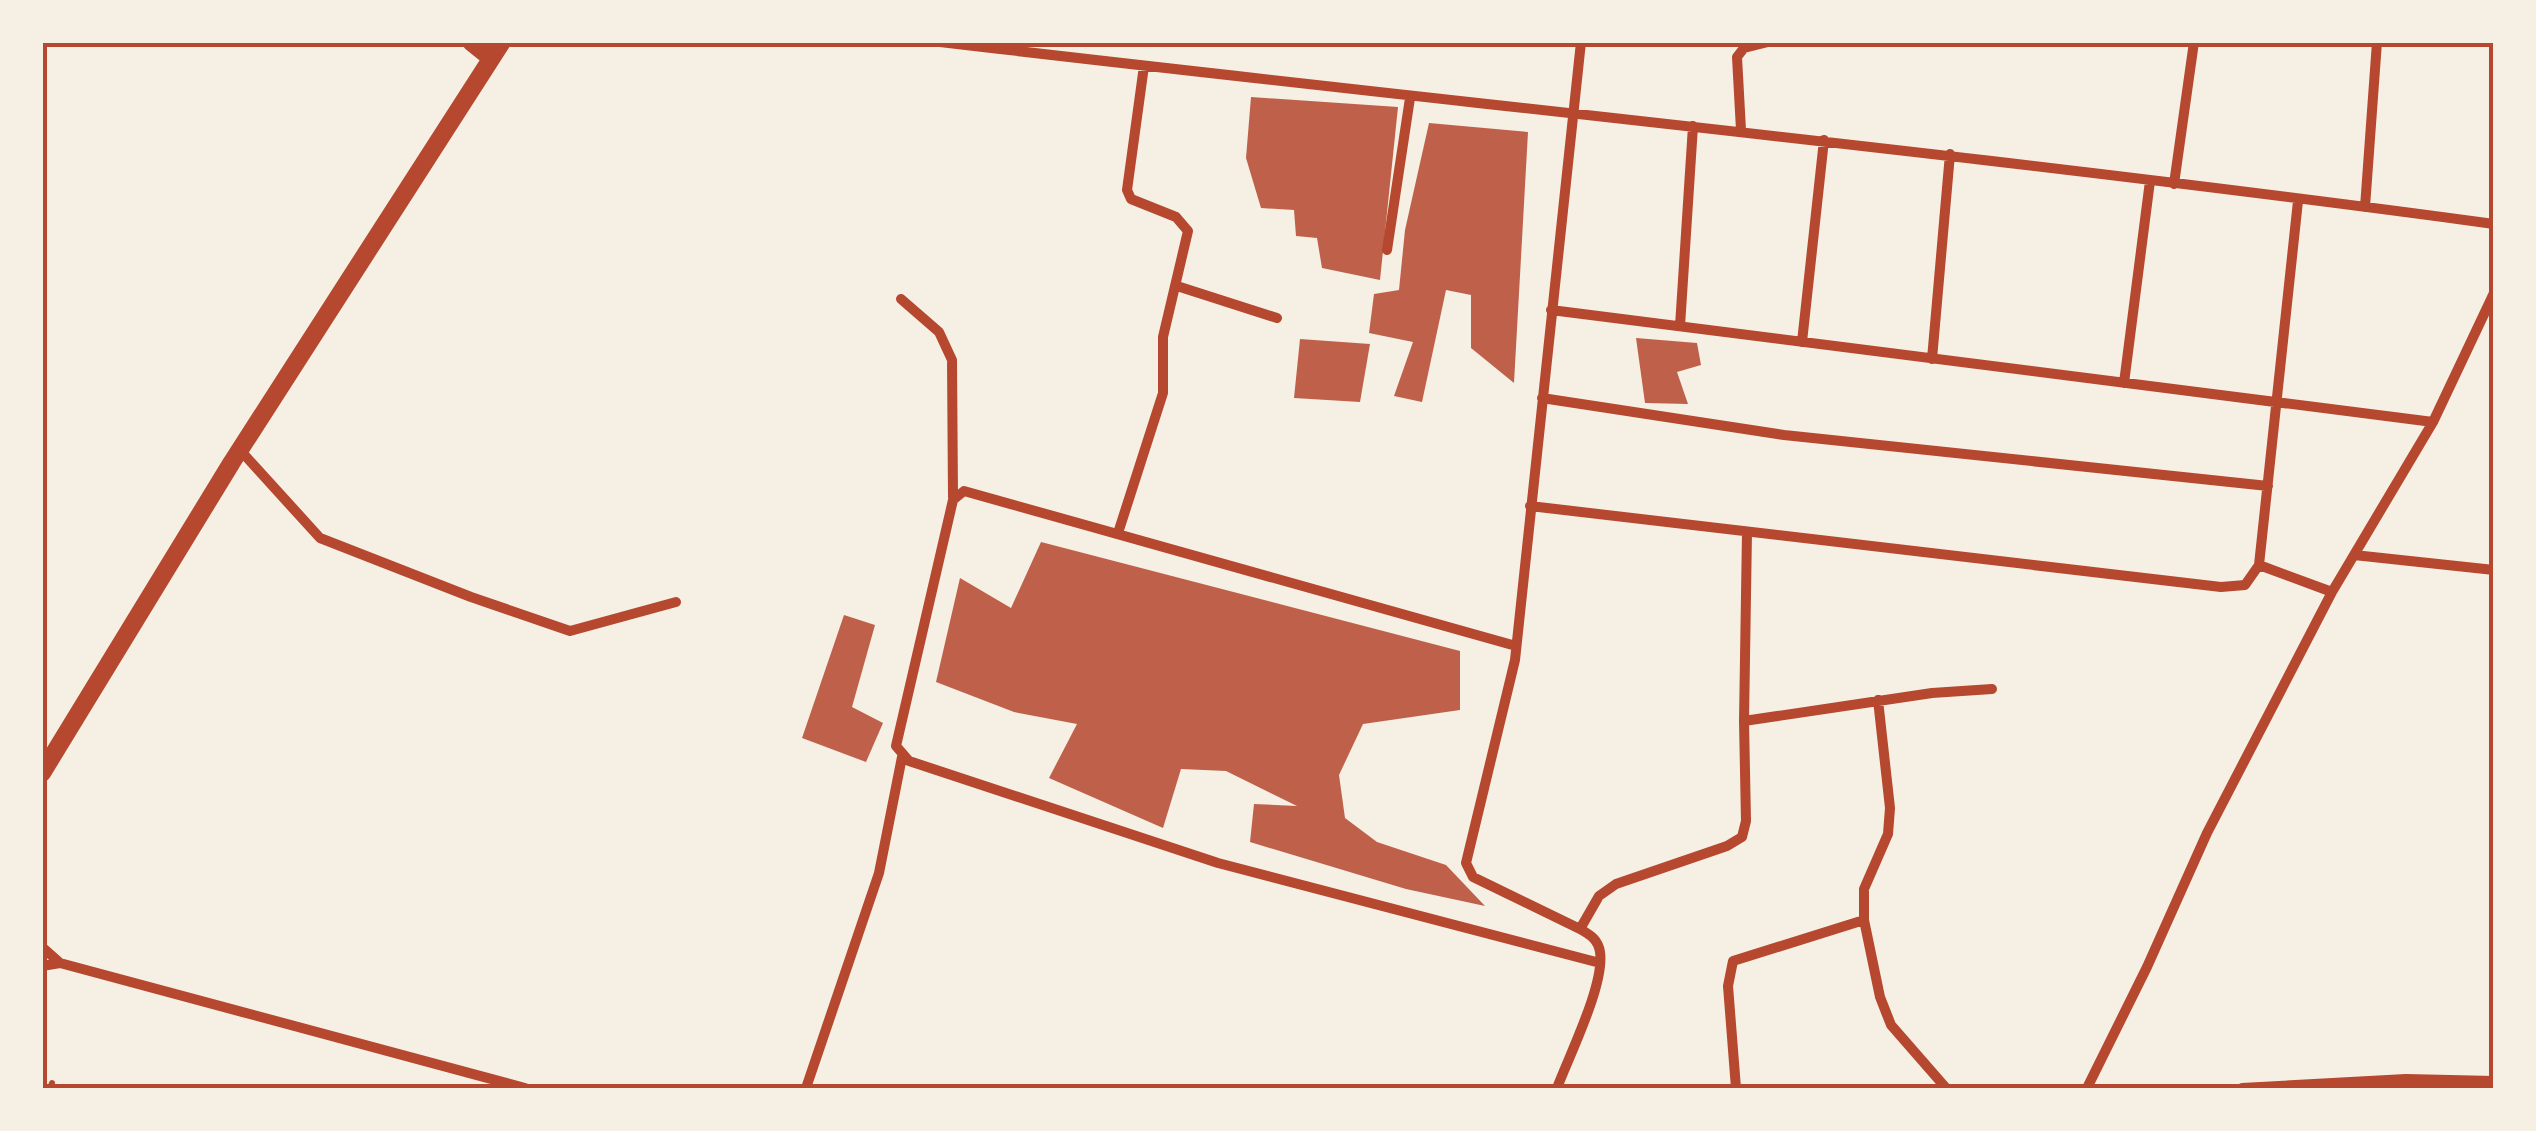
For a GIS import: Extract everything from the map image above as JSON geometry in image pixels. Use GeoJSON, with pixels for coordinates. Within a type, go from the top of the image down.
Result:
{"type":"FeatureCollection","features":[{"type":"Feature","properties":{"kind":"main road"},"geometry":{"type":"LineString","coordinates":[[42,773],[240,450],[497,50],[471,42]]}},
{"type":"Feature","properties":{"kind":"street"},"geometry":{"type":"LineString","coordinates":[[940,42],[1574,117],[1741,130],[1950,154],[2494,224]]}},
{"type":"Feature","properties":{"kind":"street"},"geometry":{"type":"LineString","coordinates":[[1557,1088],[1600,963],[1594,937],[1466,870],[1504,719],[1516,646],[1581,42]]}},
{"type":"Feature","properties":{"kind":"street"},"geometry":{"type":"LineString","coordinates":[[1741,130],[1737,56],[1744,48],[1768,42]]}},
{"type":"Feature","properties":{"kind":"street"},"geometry":{"type":"LineString","coordinates":[[2174,184],[2194,42]]}},
{"type":"Feature","properties":{"kind":"street"},"geometry":{"type":"LineString","coordinates":[[2365,207],[2376,42]]}},
{"type":"Feature","properties":{"kind":"street"},"geometry":{"type":"LineString","coordinates":[[1118,533],[1163,393],[1164,337],[1187,241],[1184,223],[1131,200],[1127,190],[1144,66]]}},
{"type":"Feature","properties":{"kind":"street"},"geometry":{"type":"LineString","coordinates":[[1387,250],[1410,98]]}},
{"type":"Feature","properties":{"kind":"street"},"geometry":{"type":"LineString","coordinates":[[1680,326],[1693,126]]}},
{"type":"Feature","properties":{"kind":"street"},"geometry":{"type":"LineString","coordinates":[[1802,342],[1824,140]]}},
{"type":"Feature","properties":{"kind":"street"},"geometry":{"type":"LineString","coordinates":[[1932,358],[1950,154]]}},
{"type":"Feature","properties":{"kind":"street"},"geometry":{"type":"LineString","coordinates":[[2124,383],[2150,181]]}},
{"type":"Feature","properties":{"kind":"street"},"geometry":{"type":"LineString","coordinates":[[1530,506],[2234,588],[2245,584],[2260,566],[2298,201]]}},
{"type":"Feature","properties":{"kind":"street"},"geometry":{"type":"LineString","coordinates":[[1177,286],[1276,318]]}},
{"type":"Feature","properties":{"kind":"street"},"geometry":{"type":"LineString","coordinates":[[2086,1088],[2206,833],[2332,592],[2433,422],[2494,293]]}},
{"type":"Feature","properties":{"kind":"street"},"geometry":{"type":"LineString","coordinates":[[806,1088],[879,874],[902,757],[896,736],[953,500],[952,360],[940,332],[901,299]]}},
{"type":"Feature","properties":{"kind":"street"},"geometry":{"type":"LineString","coordinates":[[1551,310],[2433,422]]}},
{"type":"Feature","properties":{"kind":"street"},"geometry":{"type":"LineString","coordinates":[[1542,398],[1784,435],[2268,486]]}},
{"type":"Feature","properties":{"kind":"street"},"geometry":{"type":"LineString","coordinates":[[240,450],[320,538],[471,597],[570,631],[676,602]]}},
{"type":"Feature","properties":{"kind":"street"},"geometry":{"type":"LineString","coordinates":[[953,500],[960,492],[970,491],[1516,646]]}},
{"type":"Feature","properties":{"kind":"street"},"geometry":{"type":"LineString","coordinates":[[1580,929],[1599,896],[1616,884],[1727,846],[1742,837],[1746,822],[1747,532]]}},
{"type":"Feature","properties":{"kind":"street"},"geometry":{"type":"LineString","coordinates":[[2354,556],[2494,570]]}},
{"type":"Feature","properties":{"kind":"street"},"geometry":{"type":"LineString","coordinates":[[2260,566],[2332,592]]}},
{"type":"Feature","properties":{"kind":"street"},"geometry":{"type":"LineString","coordinates":[[1744,720],[1878,700],[1992,690]]}},
{"type":"Feature","properties":{"kind":"street"},"geometry":{"type":"LineString","coordinates":[[1878,700],[1890,808],[1888,834],[1864,889],[1864,920],[1880,997],[1891,1024],[1946,1088]]}},
{"type":"Feature","properties":{"kind":"street"},"geometry":{"type":"LineString","coordinates":[[902,757],[1218,863],[1600,963]]}},
{"type":"Feature","properties":{"kind":"street"},"geometry":{"type":"LineString","coordinates":[[1736,1088],[1728,986],[1733,961],[1864,920]]}},
{"type":"Feature","properties":{"kind":"street"},"geometry":{"type":"LineString","coordinates":[[42,947],[60,964]]}},
{"type":"Feature","properties":{"kind":"street"},"geometry":{"type":"LineString","coordinates":[[42,966],[60,964],[524,1088]]}},
{"type":"Feature","properties":{"kind":"street"},"geometry":{"type":"LineString","coordinates":[[2242,1088],[2494,1081]]}},
{"type":"Feature","properties":{"kind":"building"},"geometry":{"type":"Polygon","coordinates":[[[1251,97],[1398,107],[1380,280],[1322,268],[1317,238],[1296,236],[1294,210],[1261,208],[1246,158],[1251,97]]]}},
{"type":"Feature","properties":{"kind":"building"},"geometry":{"type":"Polygon","coordinates":[[[1429,123],[1528,132],[1514,383],[1471,348],[1471,295],[1446,290],[1422,402],[1394,396],[1413,342],[1369,333],[1374,294],[1399,290],[1405,230],[1429,123]]]}},
{"type":"Feature","properties":{"kind":"building"},"geometry":{"type":"Polygon","coordinates":[[[1636,338],[1697,343],[1701,365],[1677,372],[1688,404],[1645,403],[1636,338]]]}},
{"type":"Feature","properties":{"kind":"building"},"geometry":{"type":"Polygon","coordinates":[[[1300,339],[1370,344],[1360,402],[1294,398],[1300,339]]]}},
{"type":"Feature","properties":{"kind":"building"},"geometry":{"type":"Polygon","coordinates":[[[1041,542],[1460,651],[1460,710],[1363,724],[1339,775],[1345,818],[1377,842],[1446,865],[1485,906],[1406,889],[1250,842],[1254,804],[1297,806],[1226,771],[1181,769],[1163,828],[1049,778],[1077,724],[1014,712],[936,682],[960,578],[1011,608],[1041,542]]]}},
{"type":"Feature","properties":{"kind":"building"},"geometry":{"type":"Polygon","coordinates":[[[844,615],[875,625],[852,707],[883,723],[866,762],[802,738],[844,615]]]}}]}
